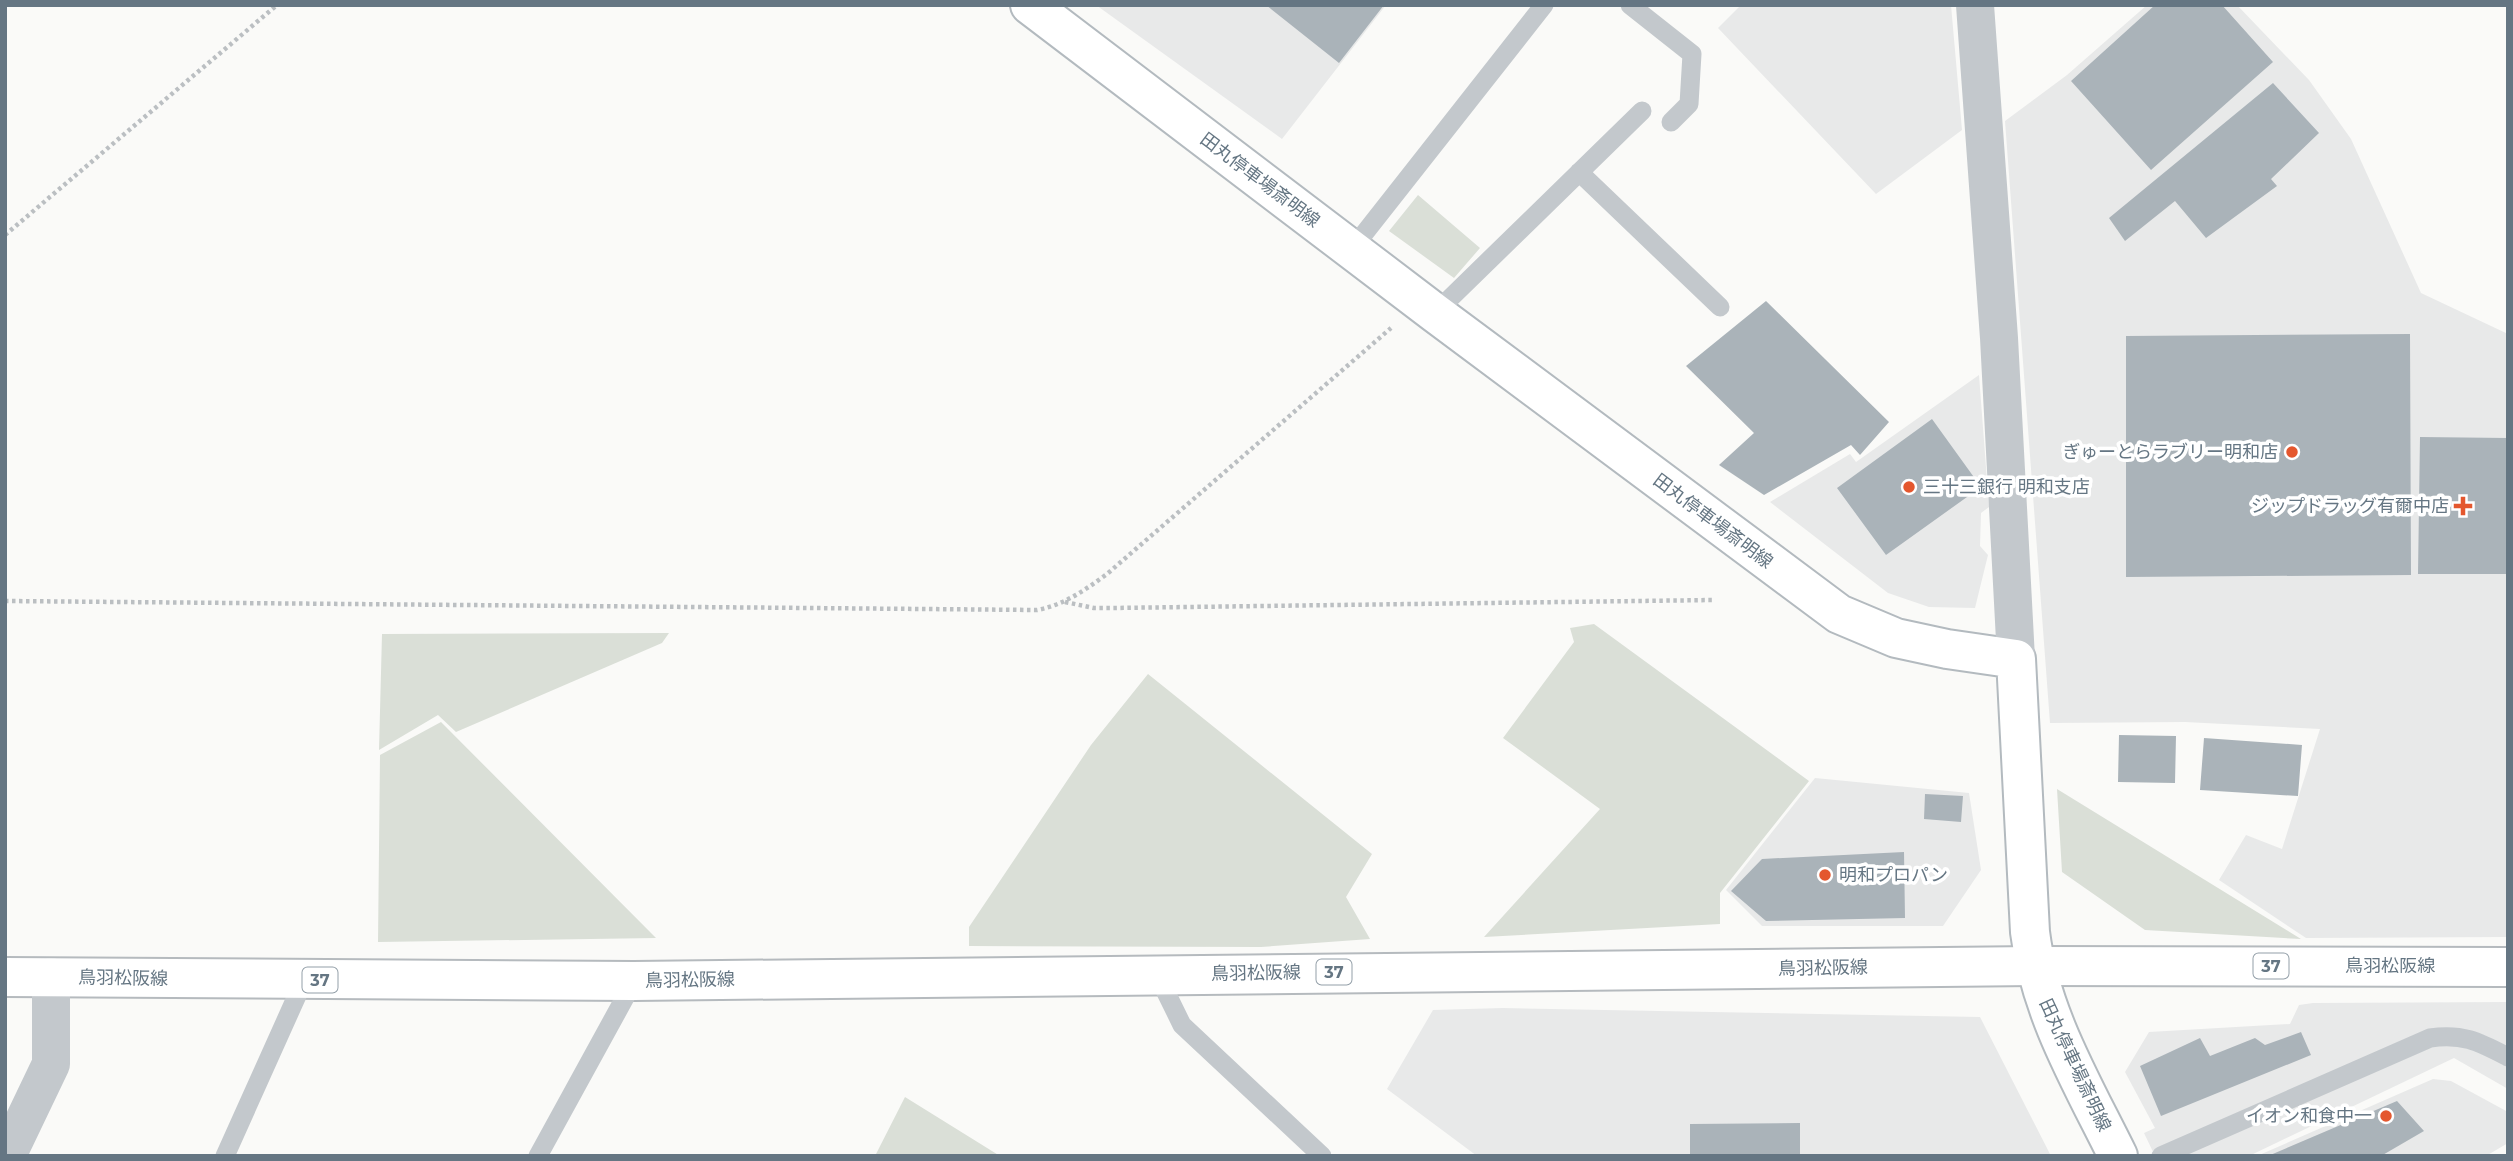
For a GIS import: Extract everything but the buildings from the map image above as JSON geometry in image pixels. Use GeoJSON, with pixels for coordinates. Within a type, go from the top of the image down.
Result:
{"type":"FeatureCollection","features":[{"type":"Feature","properties":{"kind":"main road","name":"田丸停車場斎明線"},"geometry":{"type":"LineString","coordinates":[[1030,5],[1839,614],[1896,638],[2016,659],[2034,966],[2051,1019],[2118,1156]]}},
{"type":"Feature","properties":{"kind":"main road","name":"鳥羽松阪線"},"geometry":{"type":"LineString","coordinates":[[5,977],[635,981],[2034,966],[2508,967]]}},
{"type":"Feature","properties":{"kind":"street"},"geometry":{"type":"LineString","coordinates":[[1975,5],[1999,338],[2016,659]]}},
{"type":"Feature","properties":{"kind":"street"},"geometry":{"type":"LineString","coordinates":[[9,1145],[51,1064],[51,977]]}},
{"type":"Feature","properties":{"kind":"lane"},"geometry":{"type":"LineString","coordinates":[[1352,248],[1544,5]]}},
{"type":"Feature","properties":{"kind":"lane"},"geometry":{"type":"LineString","coordinates":[[1630,5],[1692,54],[1689,104],[1671,122]]}},
{"type":"Feature","properties":{"kind":"lane"},"geometry":{"type":"LineString","coordinates":[[1428,307],[1579,172],[1642,111]]}},
{"type":"Feature","properties":{"kind":"lane"},"geometry":{"type":"LineString","coordinates":[[1579,172],[1720,307]]}},
{"type":"Feature","properties":{"kind":"lane"},"geometry":{"type":"LineString","coordinates":[[1157,974],[1182,1025],[1322,1156]]}},
{"type":"Feature","properties":{"kind":"lane"},"geometry":{"type":"LineString","coordinates":[[225,1156],[304,980]]}},
{"type":"Feature","properties":{"kind":"lane"},"geometry":{"type":"LineString","coordinates":[[538,1156],[635,981]]}},
{"type":"Feature","properties":{"kind":"lane"},"geometry":{"type":"LineString","coordinates":[[2161,1156],[2430,1038],[2449,1035],[2466,1037],[2508,1057]]}},
{"type":"Feature","properties":{"kind":"path"},"geometry":{"type":"LineString","coordinates":[[5,235],[277,5]]}},
{"type":"Feature","properties":{"kind":"path"},"geometry":{"type":"LineString","coordinates":[[5,601],[1023,610],[1047,608],[1065,602],[1107,574],[1428,307]]}},
{"type":"Feature","properties":{"kind":"path"},"geometry":{"type":"LineString","coordinates":[[1065,602],[1094,608],[1112,608],[1713,600]]}},
{"type":"Feature","properties":{"kind":"shaded area"},"geometry":{"type":"Polygon","coordinates":[[[1096,5],[1386,5],[1282,139],[1096,5]]]}},
{"type":"Feature","properties":{"kind":"shaded area"},"geometry":{"type":"Polygon","coordinates":[[[1741,5],[1951,5],[1962,130],[1876,194],[1718,28],[1741,5]]]}},
{"type":"Feature","properties":{"kind":"shaded area"},"geometry":{"type":"Polygon","coordinates":[[[2147,5],[2237,5],[2309,80],[2351,139],[2421,293],[2508,334],[2508,937],[2306,938],[2219,880],[2246,835],[2282,849],[2320,729],[2185,722],[2050,723],[2005,121],[2067,75],[2147,5]]]}},
{"type":"Feature","properties":{"kind":"shaded area"},"geometry":{"type":"Polygon","coordinates":[[[1418,195],[1480,248],[1454,278],[1389,231],[1418,195]]]}},
{"type":"Feature","properties":{"kind":"shaded area"},"geometry":{"type":"Polygon","coordinates":[[[1979,375],[1989,507],[1981,513],[1980,546],[1988,555],[1975,608],[1929,607],[1888,593],[1770,502],[1850,454],[1856,462],[1979,375]]]}},
{"type":"Feature","properties":{"kind":"shaded area"},"geometry":{"type":"Polygon","coordinates":[[[1594,624],[1809,781],[1720,893],[1720,924],[1484,937],[1600,809],[1503,738],[1574,642],[1570,628],[1594,624]]]}},
{"type":"Feature","properties":{"kind":"shaded area"},"geometry":{"type":"Polygon","coordinates":[[[669,633],[662,643],[456,732],[438,715],[379,750],[382,634],[669,633]]]}},
{"type":"Feature","properties":{"kind":"shaded area"},"geometry":{"type":"Polygon","coordinates":[[[1148,674],[1372,854],[1346,897],[1370,939],[1261,947],[969,946],[969,927],[1091,745],[1148,674]]]}},
{"type":"Feature","properties":{"kind":"shaded area"},"geometry":{"type":"Polygon","coordinates":[[[441,722],[656,938],[378,942],[380,755],[441,722]]]}},
{"type":"Feature","properties":{"kind":"shaded area"},"geometry":{"type":"Polygon","coordinates":[[[1815,778],[1969,793],[1981,870],[1943,926],[1762,926],[1726,890],[1815,778]]]}},
{"type":"Feature","properties":{"kind":"shaded area"},"geometry":{"type":"Polygon","coordinates":[[[2057,789],[2301,939],[2145,930],[2062,872],[2057,789]]]}},
{"type":"Feature","properties":{"kind":"shaded area"},"geometry":{"type":"Polygon","coordinates":[[[2508,1002],[2508,1089],[2454,1058],[2249,1156],[2155,1156],[2144,1133],[2155,1128],[2125,1072],[2149,1032],[2290,1024],[2299,1005],[2313,1003],[2508,1002]]]}},
{"type":"Feature","properties":{"kind":"shaded area"},"geometry":{"type":"Polygon","coordinates":[[[1503,1008],[1980,1017],[2051,1156],[1477,1156],[1387,1089],[1433,1010],[1503,1008]]]}},
{"type":"Feature","properties":{"kind":"shaded area"},"geometry":{"type":"Polygon","coordinates":[[[2433,1079],[2451,1081],[2508,1112],[2508,1143],[2486,1156],[2257,1156],[2433,1079]]]}},
{"type":"Feature","properties":{"kind":"shaded area"},"geometry":{"type":"Polygon","coordinates":[[[905,1097],[1000,1156],[875,1156],[905,1097]]]}},
{"type":"Feature","properties":{"kind":"place","name":"ぎゅーとらラブリー明和店"},"geometry":{"type":"Point","coordinates":[2292,452]}},
{"type":"Feature","properties":{"kind":"place","name":"三十三銀行 明和支店"},"geometry":{"type":"Point","coordinates":[1909,487]}},
{"type":"Feature","properties":{"kind":"place","name":"ジップドラッグ有爾中店"},"geometry":{"type":"Point","coordinates":[2463,506]}},
{"type":"Feature","properties":{"kind":"place","name":"明和プロパン"},"geometry":{"type":"Point","coordinates":[1825,875]}},
{"type":"Feature","properties":{"kind":"place","name":"イオン和食中一"},"geometry":{"type":"Point","coordinates":[2386,1116]}}]}
